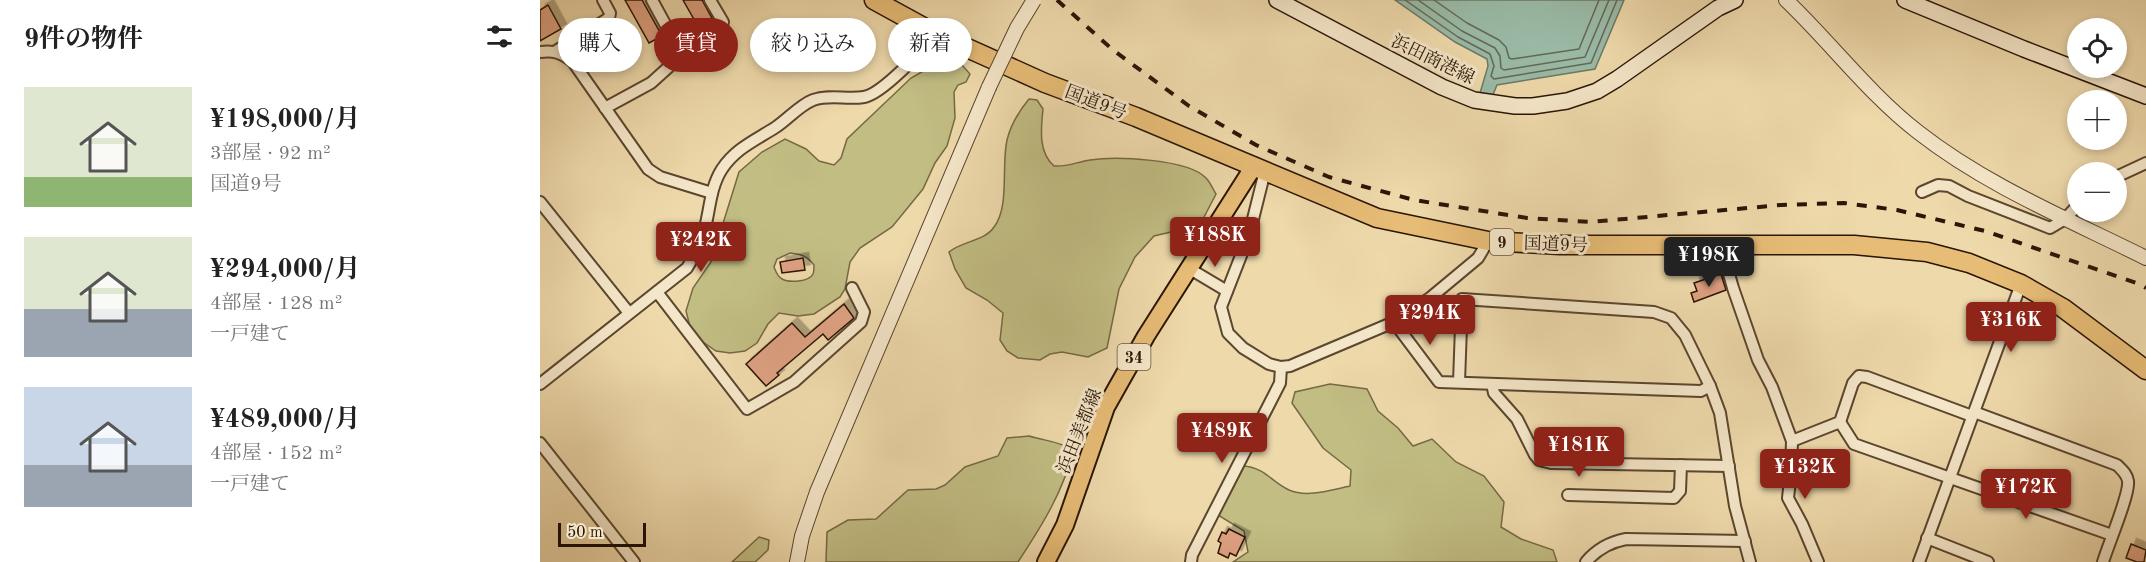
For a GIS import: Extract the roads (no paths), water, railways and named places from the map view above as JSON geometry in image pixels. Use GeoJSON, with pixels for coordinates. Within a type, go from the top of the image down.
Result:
{"type":"FeatureCollection","features":[{"type":"Feature","properties":{"kind":"highway","name":"国道9号"},"geometry":{"type":"LineString","coordinates":[[874,0],[907,18]]}},
{"type":"Feature","properties":{"kind":"highway","name":"国道9号"},"geometry":{"type":"LineString","coordinates":[[972,50],[1045,83],[1377,218],[1488,241],[1560,245],[1854,245],[1927,252],[1969,263],[2021,284],[2063,308],[2146,370]]}},
{"type":"Feature","properties":{"kind":"main road","name":"浜田商港線"},"geometry":{"type":"LineString","coordinates":[[1276,0],[1442,87],[1474,100],[1515,106],[1567,101],[1598,91],[1718,8],[1735,0]]}},
{"type":"Feature","properties":{"kind":"main road"},"geometry":{"type":"LineString","coordinates":[[1905,0],[2146,96]]}},
{"type":"Feature","properties":{"kind":"main road","name":"浜田美都線"},"geometry":{"type":"LineString","coordinates":[[1046,562],[1065,525],[1106,407],[1146,336],[1259,169]]}},
{"type":"Feature","properties":{"kind":"street"},"geometry":{"type":"LineString","coordinates":[[556,51],[609,18],[610,13],[603,0]]}},
{"type":"Feature","properties":{"kind":"street"},"geometry":{"type":"LineString","coordinates":[[652,0],[661,18]]}},
{"type":"Feature","properties":{"kind":"street"},"geometry":{"type":"LineString","coordinates":[[710,0],[721,18]]}},
{"type":"Feature","properties":{"kind":"street"},"geometry":{"type":"LineString","coordinates":[[797,562],[802,536],[817,492],[989,87],[1017,28],[1034,0]]}},
{"type":"Feature","properties":{"kind":"street"},"geometry":{"type":"LineString","coordinates":[[1786,0],[1884,103],[1959,162],[2065,219],[2146,258]]}},
{"type":"Feature","properties":{"kind":"street"},"geometry":{"type":"LineString","coordinates":[[540,52],[556,51],[573,62],[648,169],[660,177],[712,193]]}},
{"type":"Feature","properties":{"kind":"street"},"geometry":{"type":"LineString","coordinates":[[605,108],[651,82],[662,72]]}},
{"type":"Feature","properties":{"kind":"street"},"geometry":{"type":"LineString","coordinates":[[540,384],[687,268],[703,234],[712,193],[722,170],[745,145],[775,128],[811,101],[826,97],[864,97],[879,90],[898,72]]}},
{"type":"Feature","properties":{"kind":"street"},"geometry":{"type":"LineString","coordinates":[[2127,172],[2146,163]]}},
{"type":"Feature","properties":{"kind":"street"},"geometry":{"type":"LineString","coordinates":[[1259,169],[1249,235],[1221,307],[1228,333],[1243,348],[1261,360],[1281,367],[1290,366],[1394,322],[1430,298],[1478,258],[1488,241]]}},
{"type":"Feature","properties":{"kind":"street"},"geometry":{"type":"LineString","coordinates":[[1922,192],[1938,185],[1949,186],[1968,196],[2050,228],[2065,219]]}},
{"type":"Feature","properties":{"kind":"street"},"geometry":{"type":"LineString","coordinates":[[540,202],[629,313]]}},
{"type":"Feature","properties":{"kind":"street"},"geometry":{"type":"LineString","coordinates":[[1721,246],[1758,360],[1772,387],[1792,441],[1788,498],[1818,562]]}},
{"type":"Feature","properties":{"kind":"street"},"geometry":{"type":"LineString","coordinates":[[1190,269],[1227,291]]}},
{"type":"Feature","properties":{"kind":"street"},"geometry":{"type":"LineString","coordinates":[[1919,562],[2021,284]]}},
{"type":"Feature","properties":{"kind":"street"},"geometry":{"type":"LineString","coordinates":[[657,292],[747,409],[794,382],[861,322],[864,312],[852,288]]}},
{"type":"Feature","properties":{"kind":"street"},"geometry":{"type":"LineString","coordinates":[[1459,382],[1462,299],[1654,312],[1671,318],[1685,336],[1720,412],[1735,506],[1750,562]]}},
{"type":"Feature","properties":{"kind":"street"},"geometry":{"type":"LineString","coordinates":[[1394,322],[1439,382],[1701,391],[1710,386]]}},
{"type":"Feature","properties":{"kind":"street"},"geometry":{"type":"LineString","coordinates":[[1191,562],[1192,555],[1280,383],[1281,367]]}},
{"type":"Feature","properties":{"kind":"street"},"geometry":{"type":"LineString","coordinates":[[1792,441],[1839,422],[1853,383],[1859,376],[1862,376],[2117,465],[2126,476],[2128,489],[2103,562]]}},
{"type":"Feature","properties":{"kind":"street"},"geometry":{"type":"LineString","coordinates":[[1492,384],[1494,393],[1517,419],[1539,460],[1551,463],[1729,466]]}},
{"type":"Feature","properties":{"kind":"street"},"geometry":{"type":"LineString","coordinates":[[1839,422],[1854,444],[2112,535]]}},
{"type":"Feature","properties":{"kind":"street"},"geometry":{"type":"LineString","coordinates":[[540,443],[634,562]]}},
{"type":"Feature","properties":{"kind":"street"},"geometry":{"type":"LineString","coordinates":[[1568,495],[1674,498],[1680,491],[1681,465]]}},
{"type":"Feature","properties":{"kind":"street"},"geometry":{"type":"LineString","coordinates":[[1927,538],[1988,562]]}},
{"type":"Feature","properties":{"kind":"street"},"geometry":{"type":"LineString","coordinates":[[1586,562],[1608,544],[1626,539],[1745,541]]}},
{"type":"Feature","properties":{"kind":"water"},"geometry":{"type":"Polygon","coordinates":[[[1395,0],[1624,0],[1595,69],[1497,85],[1492,97],[1480,93],[1488,66],[1487,59],[1455,42],[1395,0]]]}},
{"type":"Feature","properties":{"kind":"railway"},"geometry":{"type":"LineString","coordinates":[[1057,0],[1113,50],[1189,106],[1256,145],[1329,177],[1414,200],[1527,218],[1590,222],[1781,205],[1844,203],[1897,210],[1985,231],[2146,288]]}}]}
